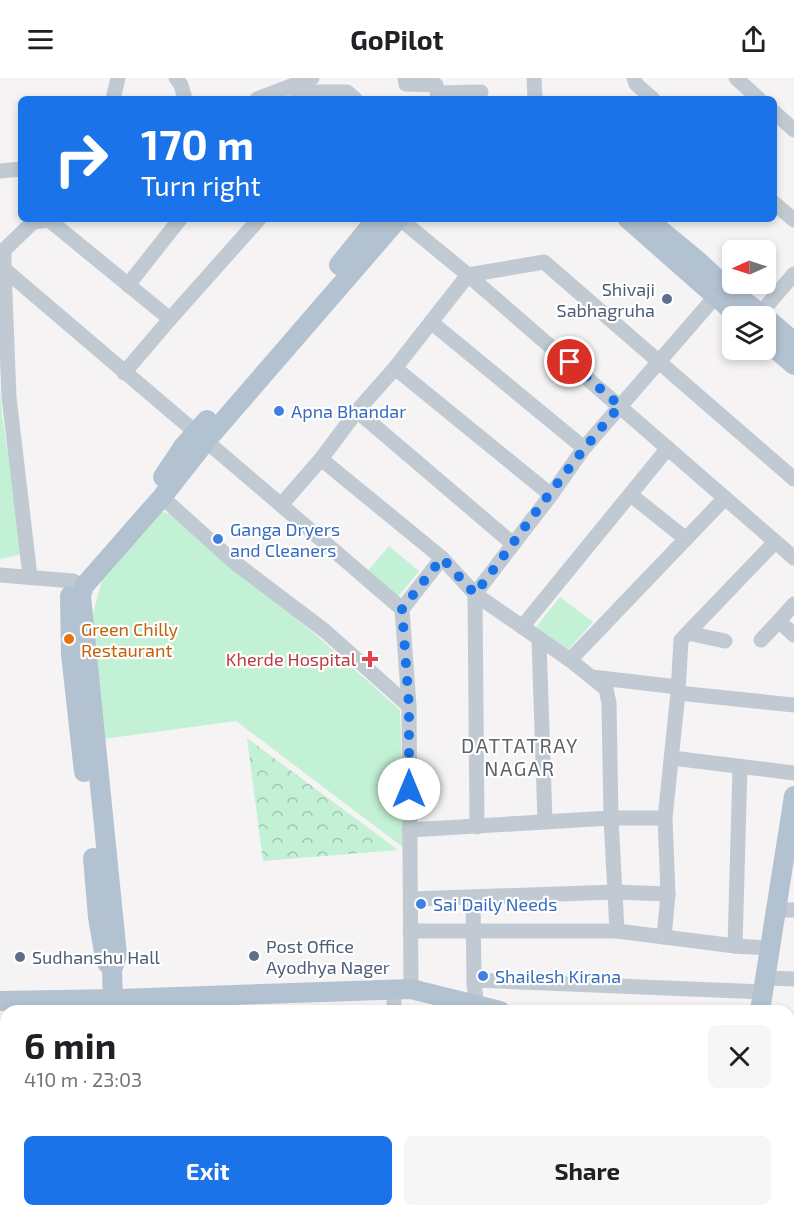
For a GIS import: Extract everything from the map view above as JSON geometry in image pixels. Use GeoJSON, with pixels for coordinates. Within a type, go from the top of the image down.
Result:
{"type":"FeatureCollection","features":[{"type":"Feature","properties":{"kind":"main road"},"geometry":{"type":"LineString","coordinates":[[124,531],[162,497],[201,437],[374,222]]}},
{"type":"Feature","properties":{"kind":"main road"},"geometry":{"type":"LineString","coordinates":[[104,1003],[117,955],[90,762],[79,583],[124,531],[162,477],[396,222]]}},
{"type":"Feature","properties":{"kind":"main road"},"geometry":{"type":"LineString","coordinates":[[631,222],[726,306]]}},
{"type":"Feature","properties":{"kind":"main road"},"geometry":{"type":"LineString","coordinates":[[651,222],[749,306]]}},
{"type":"Feature","properties":{"kind":"main road"},"geometry":{"type":"LineString","coordinates":[[776,327],[794,342]]}},
{"type":"Feature","properties":{"kind":"main road"},"geometry":{"type":"LineString","coordinates":[[776,349],[794,365]]}},
{"type":"Feature","properties":{"kind":"main road"},"geometry":{"type":"LineString","coordinates":[[763,994],[770,948],[785,910],[794,796]]}},
{"type":"Feature","properties":{"kind":"main road"},"geometry":{"type":"LineString","coordinates":[[0,1001],[104,1003],[402,989],[466,1005]]}},
{"type":"Feature","properties":{"kind":"street"},"geometry":{"type":"LineString","coordinates":[[114,96],[118,78]]}},
{"type":"Feature","properties":{"kind":"street"},"geometry":{"type":"LineString","coordinates":[[176,78],[181,84],[183,96]]}},
{"type":"Feature","properties":{"kind":"street"},"geometry":{"type":"LineString","coordinates":[[266,96],[312,78]]}},
{"type":"Feature","properties":{"kind":"street"},"geometry":{"type":"LineString","coordinates":[[534,78],[534,96]]}},
{"type":"Feature","properties":{"kind":"street"},"geometry":{"type":"LineString","coordinates":[[634,78],[636,84],[650,96]]}},
{"type":"Feature","properties":{"kind":"street"},"geometry":{"type":"LineString","coordinates":[[736,78],[756,96]]}},
{"type":"Feature","properties":{"kind":"street"},"geometry":{"type":"LineString","coordinates":[[401,82],[437,89],[481,92]]}},
{"type":"Feature","properties":{"kind":"street"},"geometry":{"type":"LineString","coordinates":[[289,88],[309,92],[347,92],[352,96]]}},
{"type":"Feature","properties":{"kind":"street"},"geometry":{"type":"LineString","coordinates":[[777,114],[793,127]]}},
{"type":"Feature","properties":{"kind":"street"},"geometry":{"type":"LineString","coordinates":[[0,171],[18,169]]}},
{"type":"Feature","properties":{"kind":"street"},"geometry":{"type":"LineString","coordinates":[[777,206],[794,220]]}},
{"type":"Feature","properties":{"kind":"street"},"geometry":{"type":"LineString","coordinates":[[30,576],[9,397],[3,264],[4,250],[33,222]]}},
{"type":"Feature","properties":{"kind":"street"},"geometry":{"type":"LineString","coordinates":[[51,222],[170,319]]}},
{"type":"Feature","properties":{"kind":"street"},"geometry":{"type":"LineString","coordinates":[[128,285],[178,222]]}},
{"type":"Feature","properties":{"kind":"street"},"geometry":{"type":"LineString","coordinates":[[124,373],[256,222]]}},
{"type":"Feature","properties":{"kind":"street"},"geometry":{"type":"LineString","coordinates":[[403,222],[468,275],[794,558]]}},
{"type":"Feature","properties":{"kind":"street"},"geometry":{"type":"LineString","coordinates":[[281,505],[395,368],[468,275],[544,262],[794,479]]}},
{"type":"Feature","properties":{"kind":"street"},"geometry":{"type":"LineString","coordinates":[[3,264],[124,373],[402,609]]}},
{"type":"Feature","properties":{"kind":"street"},"geometry":{"type":"LineString","coordinates":[[770,306],[794,274]]}},
{"type":"Feature","properties":{"kind":"street"},"geometry":{"type":"LineString","coordinates":[[477,827],[475,594],[584,448],[715,297]]}},
{"type":"Feature","properties":{"kind":"street"},"geometry":{"type":"LineString","coordinates":[[431,322],[584,448]]}},
{"type":"Feature","properties":{"kind":"street"},"geometry":{"type":"LineString","coordinates":[[395,368],[551,495]]}},
{"type":"Feature","properties":{"kind":"street"},"geometry":{"type":"LineString","coordinates":[[357,411],[513,544]]}},
{"type":"Feature","properties":{"kind":"street"},"geometry":{"type":"LineString","coordinates":[[522,627],[668,448]]}},
{"type":"Feature","properties":{"kind":"street"},"geometry":{"type":"LineString","coordinates":[[321,459],[442,558],[475,594],[570,660],[606,689],[609,703],[611,818],[617,931]]}},
{"type":"Feature","properties":{"kind":"street"},"geometry":{"type":"LineString","coordinates":[[631,495],[686,539]]}},
{"type":"Feature","properties":{"kind":"street"},"geometry":{"type":"LineString","coordinates":[[162,497],[234,562],[325,631],[409,706]]}},
{"type":"Feature","properties":{"kind":"street"},"geometry":{"type":"LineString","coordinates":[[570,660],[725,498]]}},
{"type":"Feature","properties":{"kind":"street"},"geometry":{"type":"LineString","coordinates":[[664,937],[668,894],[665,818],[681,640],[775,542]]}},
{"type":"Feature","properties":{"kind":"street"},"geometry":{"type":"LineString","coordinates":[[396,1005],[402,989],[412,899],[409,830],[409,706],[402,609],[442,558]]}},
{"type":"Feature","properties":{"kind":"street"},"geometry":{"type":"LineString","coordinates":[[0,575],[30,576],[79,583]]}},
{"type":"Feature","properties":{"kind":"street"},"geometry":{"type":"LineString","coordinates":[[761,640],[794,604]]}},
{"type":"Feature","properties":{"kind":"street"},"geometry":{"type":"LineString","coordinates":[[779,621],[794,635]]}},
{"type":"Feature","properties":{"kind":"street"},"geometry":{"type":"LineString","coordinates":[[688,633],[725,641]]}},
{"type":"Feature","properties":{"kind":"street"},"geometry":{"type":"LineString","coordinates":[[539,640],[545,821]]}},
{"type":"Feature","properties":{"kind":"street"},"geometry":{"type":"LineString","coordinates":[[591,677],[794,705]]}},
{"type":"Feature","properties":{"kind":"street"},"geometry":{"type":"LineString","coordinates":[[672,758],[794,773]]}},
{"type":"Feature","properties":{"kind":"street"},"geometry":{"type":"LineString","coordinates":[[735,946],[740,767]]}},
{"type":"Feature","properties":{"kind":"street"},"geometry":{"type":"LineString","coordinates":[[409,830],[545,821],[665,818]]}},
{"type":"Feature","properties":{"kind":"street"},"geometry":{"type":"LineString","coordinates":[[412,899],[615,892],[668,894]]}},
{"type":"Feature","properties":{"kind":"street"},"geometry":{"type":"LineString","coordinates":[[473,897],[474,980],[478,1005]]}},
{"type":"Feature","properties":{"kind":"street"},"geometry":{"type":"LineString","coordinates":[[410,931],[617,931],[735,946],[770,948]]}},
{"type":"Feature","properties":{"kind":"street"},"geometry":{"type":"LineString","coordinates":[[474,980],[763,994],[794,979]]}},
{"type":"Feature","properties":{"kind":"green space"},"geometry":{"type":"Polygon","coordinates":[[[0,386],[2,415],[23,554],[0,559],[0,386]]]}},
{"type":"Feature","properties":{"kind":"green space"},"geometry":{"type":"Polygon","coordinates":[[[160,512],[171,514],[317,636],[400,710],[404,848],[236,721],[103,739],[90,628],[96,602],[103,577],[160,512]]]}},
{"type":"Feature","properties":{"kind":"green space"},"geometry":{"type":"Polygon","coordinates":[[[389,546],[419,571],[397,598],[366,573],[389,546]]]}},
{"type":"Feature","properties":{"kind":"green space"},"geometry":{"type":"Polygon","coordinates":[[[560,597],[593,622],[567,651],[536,627],[560,597]]]}},
{"type":"Feature","properties":{"kind":"green space"},"geometry":{"type":"Polygon","coordinates":[[[247,738],[398,850],[263,861],[247,738]]]}},
{"type":"Feature","properties":{"kind":"place","name":"Shivaji Sabhagruha"},"geometry":{"type":"Point","coordinates":[667,299]}},
{"type":"Feature","properties":{"kind":"place","name":"Apna Bhandar"},"geometry":{"type":"Point","coordinates":[279,411]}},
{"type":"Feature","properties":{"kind":"place","name":"Ganga Dryers and Cleaners"},"geometry":{"type":"Point","coordinates":[218,539]}},
{"type":"Feature","properties":{"kind":"place","name":"Green Chilly Restaurant"},"geometry":{"type":"Point","coordinates":[69,639]}},
{"type":"Feature","properties":{"kind":"place","name":"Kherde Hospital"},"geometry":{"type":"Point","coordinates":[370,659]}},
{"type":"Feature","properties":{"kind":"place","name":"Sai Daily Needs"},"geometry":{"type":"Point","coordinates":[421,904]}},
{"type":"Feature","properties":{"kind":"place","name":"Post Office Ayodhya Nager"},"geometry":{"type":"Point","coordinates":[254,956]}},
{"type":"Feature","properties":{"kind":"place","name":"Sudhanshu Hall"},"geometry":{"type":"Point","coordinates":[20,957]}},
{"type":"Feature","properties":{"kind":"place","name":"Shailesh Kirana"},"geometry":{"type":"Point","coordinates":[483,976]}},
{"type":"Feature","properties":{"kind":"district","name":"DATTATRAY NAGAR"},"geometry":{"type":"Point","coordinates":[520,756]}},
{"type":"Feature","properties":{"kind":"route"},"geometry":{"type":"LineString","coordinates":[[409,789],[409,706],[402,609],[442,558],[475,594],[584,448],[620,406],[570,362]]}}]}
